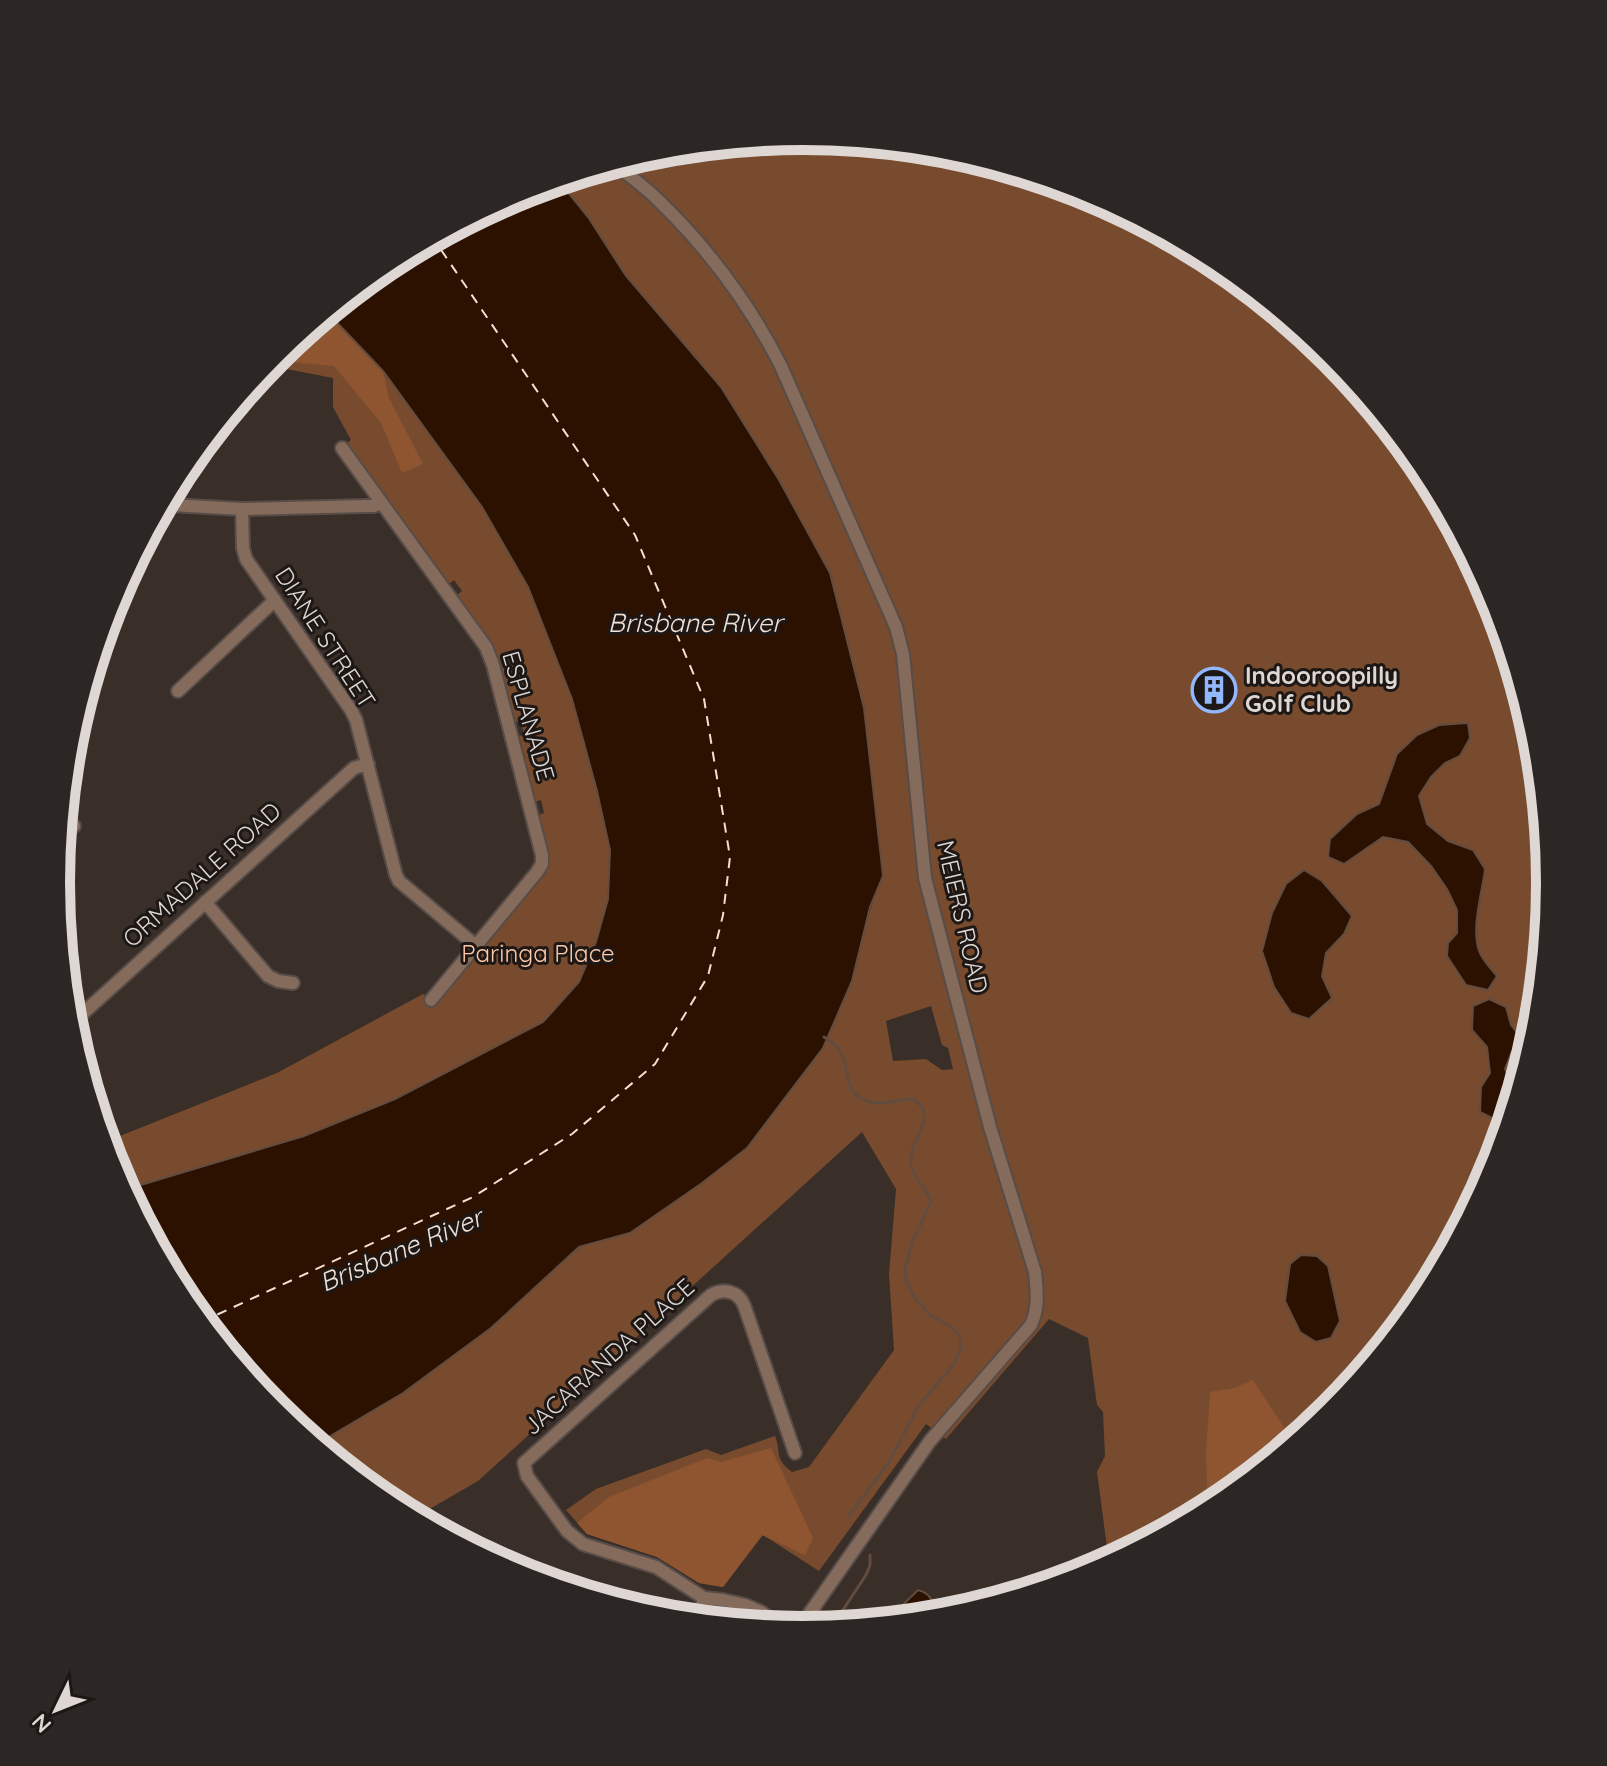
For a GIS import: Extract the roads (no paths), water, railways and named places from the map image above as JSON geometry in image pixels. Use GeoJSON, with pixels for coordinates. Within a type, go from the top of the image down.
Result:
{"type":"FeatureCollection","features":[{"type":"Feature","properties":{"kind":"street","name":"MEIERS ROAD"},"geometry":{"type":"LineString","coordinates":[[625,172],[693,235],[727,276],[764,334],[892,617],[903,654],[925,878],[990,1127],[1035,1272],[1038,1305],[1031,1325],[930,1441],[808,1616]]}},
{"type":"Feature","properties":{"kind":"street","name":"ESPLANADE"},"geometry":{"type":"LineString","coordinates":[[342,448],[486,647],[540,844],[542,864],[537,872],[431,1000]]}},
{"type":"Feature","properties":{"kind":"street"},"geometry":{"type":"LineString","coordinates":[[175,505],[242,509],[374,506],[381,503]]}},
{"type":"Feature","properties":{"kind":"street","name":"DIANE STREET"},"geometry":{"type":"LineString","coordinates":[[242,509],[246,559],[356,720],[399,881],[475,945]]}},
{"type":"Feature","properties":{"kind":"street"},"geometry":{"type":"LineString","coordinates":[[178,691],[275,600]]}},
{"type":"Feature","properties":{"kind":"street","name":"ORMADALE ROAD"},"geometry":{"type":"LineString","coordinates":[[82,1014],[354,768],[368,764]]}},
{"type":"Feature","properties":{"kind":"street"},"geometry":{"type":"LineString","coordinates":[[205,902],[268,976],[293,983]]}},
{"type":"Feature","properties":{"kind":"street","name":"JACARANDA PLACE"},"geometry":{"type":"LineString","coordinates":[[766,1615],[745,1605],[704,1598],[656,1567],[589,1547],[575,1539],[527,1476],[524,1463],[711,1295],[725,1291],[742,1300],[795,1453]]}},
{"type":"Feature","properties":{"kind":"street"},"geometry":{"type":"LineString","coordinates":[[701,1609],[704,1598]]}},
{"type":"Feature","properties":{"kind":"water","name":"Brisbane River"},"geometry":{"type":"Polygon","coordinates":[[[565,189],[588,217],[626,276],[721,387],[779,480],[830,573],[864,708],[883,876],[870,907],[852,981],[823,1048],[747,1148],[630,1233],[579,1247],[491,1328],[403,1393],[326,1439],[285,1402],[222,1330],[168,1250],[136,1186],[304,1136],[395,1099],[543,1022],[579,982],[596,942],[608,899],[610,850],[597,791],[572,699],[528,587],[482,507],[383,371],[334,320],[396,273],[437,248],[479,225],[565,189]]]}},
{"type":"Feature","properties":{"kind":"water"},"geometry":{"type":"Polygon","coordinates":[[[1468,723],[1470,738],[1460,756],[1445,763],[1419,796],[1427,824],[1448,841],[1473,850],[1485,869],[1476,932],[1480,954],[1497,976],[1488,990],[1466,985],[1447,956],[1448,943],[1457,933],[1457,910],[1431,866],[1408,842],[1383,837],[1344,864],[1328,857],[1330,839],[1357,814],[1379,804],[1397,754],[1417,735],[1439,725],[1468,723]]]}},
{"type":"Feature","properties":{"kind":"water"},"geometry":{"type":"Polygon","coordinates":[[[1304,870],[1322,881],[1352,916],[1344,934],[1326,953],[1322,976],[1332,998],[1309,1019],[1291,1013],[1274,987],[1262,951],[1272,913],[1286,884],[1304,870]]]}},
{"type":"Feature","properties":{"kind":"water"},"geometry":{"type":"Polygon","coordinates":[[[1489,999],[1506,1007],[1511,1025],[1520,1037],[1505,1069],[1510,1079],[1498,1120],[1480,1112],[1481,1087],[1490,1073],[1487,1047],[1472,1030],[1473,1006],[1489,999]]]}},
{"type":"Feature","properties":{"kind":"water"},"geometry":{"type":"Polygon","coordinates":[[[1301,1255],[1317,1256],[1328,1266],[1340,1321],[1331,1338],[1316,1342],[1300,1332],[1285,1301],[1290,1264],[1301,1255]]]}},
{"type":"Feature","properties":{"kind":"water"},"geometry":{"type":"Polygon","coordinates":[[[918,1590],[927,1594],[933,1604],[899,1610],[918,1590]]]}},
{"type":"Feature","properties":{"kind":"waterway"},"geometry":{"type":"LineString","coordinates":[[824,1037],[841,1052],[849,1085],[858,1096],[875,1103],[914,1099],[923,1109],[924,1121],[912,1150],[911,1166],[931,1201],[912,1243],[905,1269],[906,1279],[914,1297],[930,1315],[960,1335],[961,1348],[954,1364],[918,1407],[889,1462],[848,1517]]}},
{"type":"Feature","properties":{"kind":"waterway"},"geometry":{"type":"LineString","coordinates":[[839,1615],[866,1575],[870,1555]]}},
{"type":"Feature","properties":{"kind":"place","name":"Indooroopilly Golf Club"},"geometry":{"type":"Point","coordinates":[1214,690]}},
{"type":"Feature","properties":{"kind":"park label","name":"Paringa Place"},"geometry":{"type":"Point","coordinates":[538,954]}}]}
